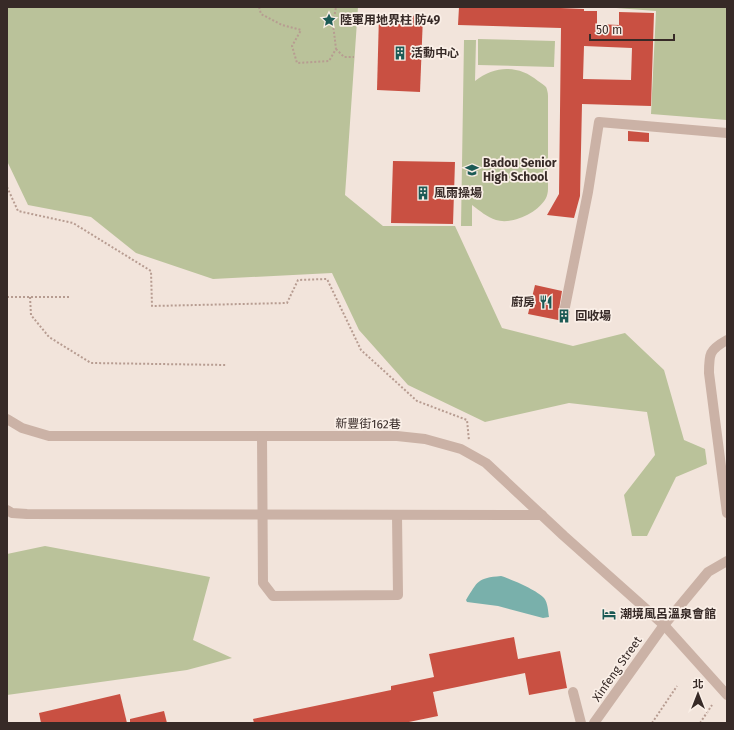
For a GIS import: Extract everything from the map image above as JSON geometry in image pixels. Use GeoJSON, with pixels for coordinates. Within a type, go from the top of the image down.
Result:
{"type":"FeatureCollection","features":[{"type":"Feature","properties":{"kind":"street"},"geometry":{"type":"LineString","coordinates":[[565,307],[588,192],[599,122],[727,133]]}},
{"type":"Feature","properties":{"kind":"street"},"geometry":{"type":"LineString","coordinates":[[727,340],[717,345],[709,356],[709,368],[727,513]]}},
{"type":"Feature","properties":{"kind":"street","name":"新豐街162巷"},"geometry":{"type":"LineString","coordinates":[[7,419],[22,428],[49,436],[397,436],[425,439],[461,449],[486,463],[664,625],[727,695]]}},
{"type":"Feature","properties":{"kind":"street"},"geometry":{"type":"LineString","coordinates":[[262,436],[263,583],[273,596],[398,595],[397,515]]}},
{"type":"Feature","properties":{"kind":"street"},"geometry":{"type":"LineString","coordinates":[[7,510],[12,513],[27,514],[542,515]]}},
{"type":"Feature","properties":{"kind":"street","name":"Xinfeng Street"},"geometry":{"type":"LineString","coordinates":[[594,723],[664,625],[708,572],[727,561]]}},
{"type":"Feature","properties":{"kind":"street"},"geometry":{"type":"LineString","coordinates":[[573,692],[581,723]]}},
{"type":"Feature","properties":{"kind":"path"},"geometry":{"type":"LineString","coordinates":[[259,7],[261,14],[282,25],[301,30],[292,46],[297,63],[329,61],[336,49],[333,24],[336,7]]}},
{"type":"Feature","properties":{"kind":"path"},"geometry":{"type":"LineString","coordinates":[[336,49],[344,57],[354,57]]}},
{"type":"Feature","properties":{"kind":"path"},"geometry":{"type":"LineString","coordinates":[[7,187],[18,211],[73,223],[151,271],[152,306],[287,303],[298,280],[327,279],[361,350],[417,400],[467,420],[470,454]]}},
{"type":"Feature","properties":{"kind":"path"},"geometry":{"type":"LineString","coordinates":[[7,297],[71,297]]}},
{"type":"Feature","properties":{"kind":"path"},"geometry":{"type":"LineString","coordinates":[[30,297],[32,315],[49,337],[91,363],[226,365]]}},
{"type":"Feature","properties":{"kind":"path"},"geometry":{"type":"LineString","coordinates":[[652,723],[677,686]]}},
{"type":"Feature","properties":{"kind":"path"},"geometry":{"type":"LineString","coordinates":[[700,723],[712,705]]}},
{"type":"Feature","properties":{"kind":"green space"},"geometry":{"type":"Polygon","coordinates":[[[7,7],[358,7],[345,195],[383,226],[455,226],[502,328],[573,346],[625,333],[664,370],[684,440],[705,449],[707,464],[676,477],[647,536],[632,536],[624,495],[655,455],[647,412],[569,403],[485,422],[408,385],[359,330],[332,273],[213,279],[136,253],[91,217],[28,205],[7,161],[7,7]]]}},
{"type":"Feature","properties":{"kind":"green space"},"geometry":{"type":"Polygon","coordinates":[[[603,7],[727,7],[727,120],[651,114],[656,11],[603,7]]]}},
{"type":"Feature","properties":{"kind":"green space"},"geometry":{"type":"Polygon","coordinates":[[[478,39],[555,41],[554,67],[478,65],[478,39]]]}},
{"type":"Feature","properties":{"kind":"green space"},"geometry":{"type":"Polygon","coordinates":[[[464,40],[476,40],[475,81],[491,72],[507,69],[515,70],[531,76],[545,86],[547,90],[547,194],[542,203],[531,213],[517,219],[509,221],[496,220],[487,216],[472,205],[472,226],[461,226],[464,40]]]}},
{"type":"Feature","properties":{"kind":"green space"},"geometry":{"type":"Polygon","coordinates":[[[45,546],[210,577],[193,640],[232,658],[187,670],[7,695],[7,554],[45,546]]]}},
{"type":"Feature","properties":{"kind":"water"},"geometry":{"type":"Polygon","coordinates":[[[501,576],[524,585],[541,595],[548,607],[549,617],[543,618],[498,606],[467,602],[466,600],[479,582],[483,579],[501,576]]]}},
{"type":"Feature","properties":{"kind":"building"},"geometry":{"type":"Polygon","coordinates":[[[459,7],[537,7],[584,9],[584,11],[597,11],[597,24],[619,25],[619,12],[654,13],[651,106],[582,104],[580,196],[574,218],[547,215],[559,194],[561,28],[458,25],[459,7]],[[584,46],[583,79],[631,80],[632,48],[584,46]]]}},
{"type":"Feature","properties":{"kind":"building","name":"活動中心"},"geometry":{"type":"Polygon","coordinates":[[[379,15],[423,16],[420,92],[377,90],[379,15]]]}},
{"type":"Feature","properties":{"kind":"building"},"geometry":{"type":"Polygon","coordinates":[[[628,131],[649,133],[649,142],[628,141],[628,131]]]}},
{"type":"Feature","properties":{"kind":"building","name":"風雨操場"},"geometry":{"type":"Polygon","coordinates":[[[393,161],[455,162],[453,224],[391,223],[393,161]]]}},
{"type":"Feature","properties":{"kind":"building","name":"廚房"},"geometry":{"type":"Polygon","coordinates":[[[535,285],[562,291],[559,309],[563,313],[570,311],[568,322],[528,314],[535,285]]]}},
{"type":"Feature","properties":{"kind":"building"},"geometry":{"type":"Polygon","coordinates":[[[514,637],[518,659],[560,651],[567,688],[529,695],[525,673],[433,692],[438,716],[404,723],[254,723],[253,719],[391,690],[391,686],[434,677],[429,654],[514,637]]]}},
{"type":"Feature","properties":{"kind":"building"},"geometry":{"type":"Polygon","coordinates":[[[120,694],[127,723],[41,723],[39,713],[120,694]]]}},
{"type":"Feature","properties":{"kind":"building"},"geometry":{"type":"Polygon","coordinates":[[[164,711],[167,723],[130,723],[130,719],[164,711]]]}},
{"type":"Feature","properties":{"kind":"place","name":"陸軍用地界柱 防49"},"geometry":{"type":"Point","coordinates":[329,20]}},
{"type":"Feature","properties":{"kind":"place","name":"活動中心"},"geometry":{"type":"Point","coordinates":[400,53]}},
{"type":"Feature","properties":{"kind":"place","name":"Badou Senior High School"},"geometry":{"type":"Point","coordinates":[472,170]}},
{"type":"Feature","properties":{"kind":"place","name":"風雨操場"},"geometry":{"type":"Point","coordinates":[423,193]}},
{"type":"Feature","properties":{"kind":"place","name":"廚房"},"geometry":{"type":"Point","coordinates":[546,302]}},
{"type":"Feature","properties":{"kind":"place","name":"回收場"},"geometry":{"type":"Point","coordinates":[564,316]}},
{"type":"Feature","properties":{"kind":"place","name":"潮境風呂溫泉會館"},"geometry":{"type":"Point","coordinates":[609,614]}}]}
